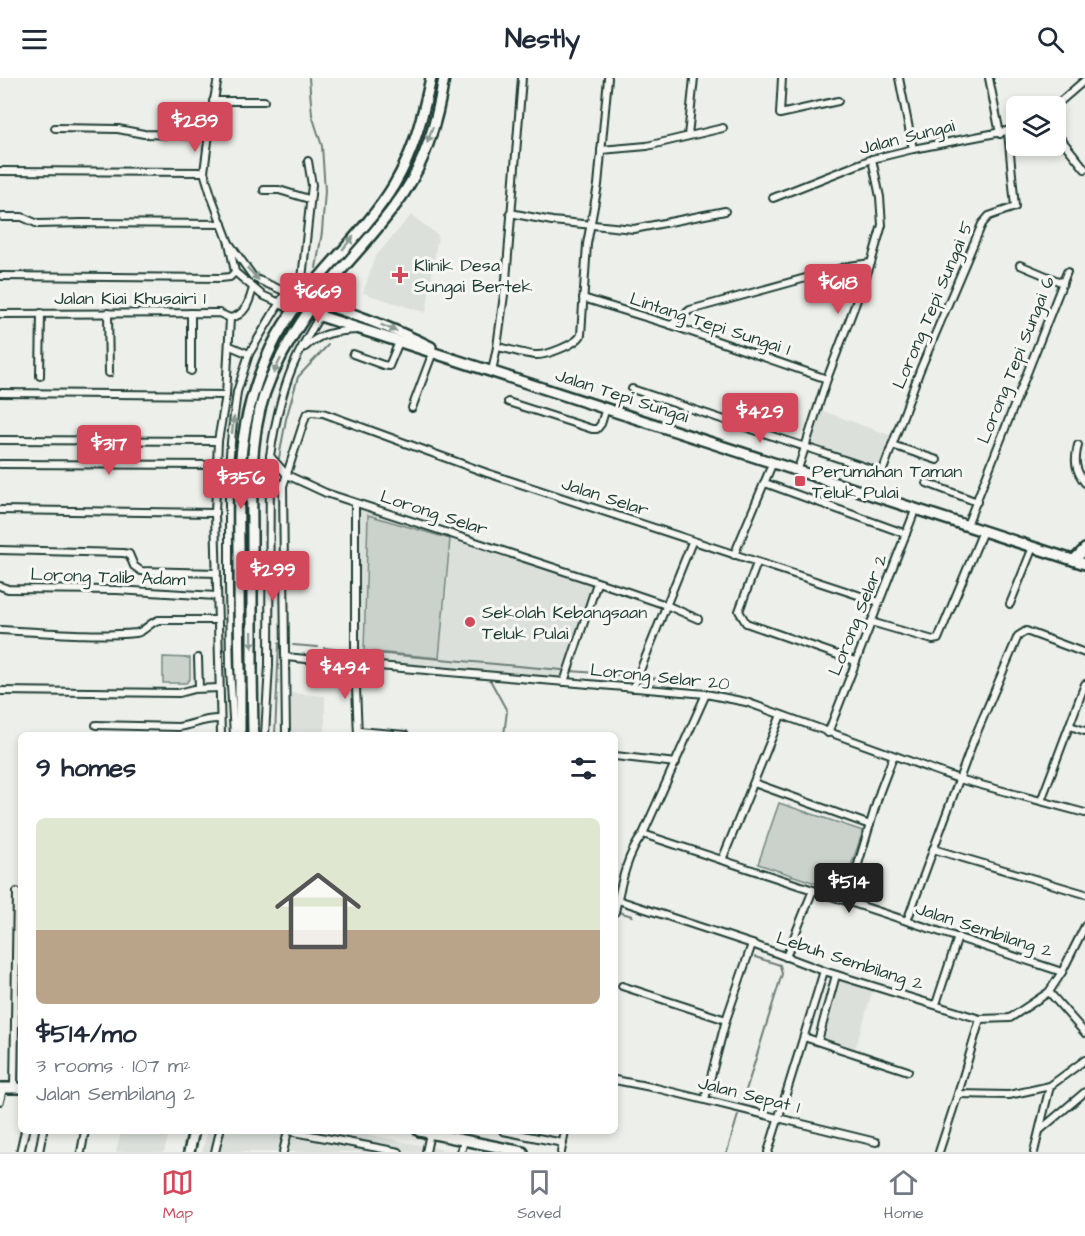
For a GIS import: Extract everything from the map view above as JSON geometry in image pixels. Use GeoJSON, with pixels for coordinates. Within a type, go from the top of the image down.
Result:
{"type":"FeatureCollection","features":[{"type":"Feature","properties":{"kind":"main road"},"geometry":{"type":"LineString","coordinates":[[240,732],[239,458],[248,410],[259,374],[271,346],[290,316],[394,186],[409,157],[423,116],[431,78]]}},
{"type":"Feature","properties":{"kind":"main road"},"geometry":{"type":"LineString","coordinates":[[253,732],[252,459],[259,413],[271,379],[302,321],[324,291],[382,223],[405,191],[422,158],[436,117],[444,78]]}},
{"type":"Feature","properties":{"kind":"main road","name":"Jalan Tepi Sungai"},"geometry":{"type":"LineString","coordinates":[[290,293],[394,330],[457,360]]}},
{"type":"Feature","properties":{"kind":"main road","name":"Jalan Tepi Sungai"},"geometry":{"type":"LineString","coordinates":[[280,303],[358,330],[434,352],[798,469],[1085,564]]}},
{"type":"Feature","properties":{"kind":"main road"},"geometry":{"type":"LineString","coordinates":[[1074,560],[1085,549]]}},
{"type":"Feature","properties":{"kind":"main road"},"geometry":{"type":"LineString","coordinates":[[2,1088],[18,1088]]}},
{"type":"Feature","properties":{"kind":"main road"},"geometry":{"type":"LineString","coordinates":[[189,1152],[194,1134]]}},
{"type":"Feature","properties":{"kind":"main road"},"geometry":{"type":"LineString","coordinates":[[433,1134],[495,1149],[523,1152]]}},
{"type":"Feature","properties":{"kind":"street"},"geometry":{"type":"LineString","coordinates":[[218,78],[204,172],[229,243],[235,272],[262,295],[280,303]]}},
{"type":"Feature","properties":{"kind":"street"},"geometry":{"type":"LineString","coordinates":[[492,371],[506,280],[522,78]]}},
{"type":"Feature","properties":{"kind":"street"},"geometry":{"type":"LineString","coordinates":[[497,346],[536,355],[573,344],[579,340],[587,244],[598,185],[608,78]]}},
{"type":"Feature","properties":{"kind":"street"},"geometry":{"type":"LineString","coordinates":[[688,136],[694,78]]}},
{"type":"Feature","properties":{"kind":"street"},"geometry":{"type":"LineString","coordinates":[[782,78],[780,114],[838,101]]}},
{"type":"Feature","properties":{"kind":"street"},"geometry":{"type":"LineString","coordinates":[[900,78],[913,149]]}},
{"type":"Feature","properties":{"kind":"street"},"geometry":{"type":"LineString","coordinates":[[989,78],[1000,134]]}},
{"type":"Feature","properties":{"kind":"street"},"geometry":{"type":"LineString","coordinates":[[1066,96],[1085,80]]}},
{"type":"Feature","properties":{"kind":"street"},"geometry":{"type":"LineString","coordinates":[[213,101],[264,101]]}},
{"type":"Feature","properties":{"kind":"street"},"geometry":{"type":"LineString","coordinates":[[55,128],[124,129],[144,134],[209,136]]}},
{"type":"Feature","properties":{"kind":"street"},"geometry":{"type":"LineString","coordinates":[[601,150],[647,146],[723,128]]}},
{"type":"Feature","properties":{"kind":"street","name":"Jalan Sungai"},"geometry":{"type":"LineString","coordinates":[[773,198],[872,159],[913,149],[1006,132]]}},
{"type":"Feature","properties":{"kind":"street"},"geometry":{"type":"LineString","coordinates":[[1066,145],[1085,169]]}},
{"type":"Feature","properties":{"kind":"street","name":"Lorong Tepi Sungai 5"},"geometry":{"type":"LineString","coordinates":[[883,470],[920,370],[982,224],[989,216],[1015,207],[1010,156]]}},
{"type":"Feature","properties":{"kind":"street"},"geometry":{"type":"LineString","coordinates":[[798,469],[827,379],[871,263],[882,225],[883,217],[872,159]]}},
{"type":"Feature","properties":{"kind":"street"},"geometry":{"type":"LineString","coordinates":[[234,732],[230,668],[229,466],[237,392],[249,354],[280,303],[302,279],[311,173],[308,161]]}},
{"type":"Feature","properties":{"kind":"street"},"geometry":{"type":"LineString","coordinates":[[0,171],[204,172]]}},
{"type":"Feature","properties":{"kind":"street"},"geometry":{"type":"LineString","coordinates":[[264,190],[280,191],[309,199]]}},
{"type":"Feature","properties":{"kind":"street"},"geometry":{"type":"LineString","coordinates":[[510,213],[552,221],[634,229],[725,211]]}},
{"type":"Feature","properties":{"kind":"street"},"geometry":{"type":"LineString","coordinates":[[2,217],[22,217],[38,224],[81,222],[222,224]]}},
{"type":"Feature","properties":{"kind":"street"},"geometry":{"type":"LineString","coordinates":[[229,243],[254,278],[290,293]]}},
{"type":"Feature","properties":{"kind":"street"},"geometry":{"type":"LineString","coordinates":[[672,325],[690,310],[849,266],[871,263]]}},
{"type":"Feature","properties":{"kind":"street"},"geometry":{"type":"LineString","coordinates":[[1020,265],[1063,283]]}},
{"type":"Feature","properties":{"kind":"street"},"geometry":{"type":"LineString","coordinates":[[0,276],[221,278],[230,277],[235,272]]}},
{"type":"Feature","properties":{"kind":"street","name":"Lorong Tepi Sungai 6"},"geometry":{"type":"LineString","coordinates":[[967,525],[1067,273]]}},
{"type":"Feature","properties":{"kind":"street"},"geometry":{"type":"LineString","coordinates":[[230,318],[239,316],[247,307],[252,288]]}},
{"type":"Feature","properties":{"kind":"street","name":"Lintang Tepi Sungai 1"},"geometry":{"type":"LineString","coordinates":[[583,298],[672,325],[827,379]]}},
{"type":"Feature","properties":{"kind":"street"},"geometry":{"type":"LineString","coordinates":[[265,732],[269,665],[270,456],[280,404],[297,356],[326,304]]}},
{"type":"Feature","properties":{"kind":"street"},"geometry":{"type":"LineString","coordinates":[[40,376],[41,313]]}},
{"type":"Feature","properties":{"kind":"street"},"geometry":{"type":"LineString","coordinates":[[108,313],[109,373]]}},
{"type":"Feature","properties":{"kind":"street"},"geometry":{"type":"LineString","coordinates":[[191,313],[191,371]]}},
{"type":"Feature","properties":{"kind":"street","name":"Jalan Kiai Khusairi 1"},"geometry":{"type":"LineString","coordinates":[[0,314],[219,313],[230,318],[230,346],[219,441],[215,513],[221,732]]}},
{"type":"Feature","properties":{"kind":"street"},"geometry":{"type":"LineString","coordinates":[[297,356],[312,341],[323,335],[339,330],[358,330]]}},
{"type":"Feature","properties":{"kind":"street"},"geometry":{"type":"LineString","coordinates":[[353,354],[389,366],[399,342]]}},
{"type":"Feature","properties":{"kind":"street"},"geometry":{"type":"LineString","coordinates":[[230,346],[249,354]]}},
{"type":"Feature","properties":{"kind":"street"},"geometry":{"type":"LineString","coordinates":[[412,408],[434,352]]}},
{"type":"Feature","properties":{"kind":"street","name":"Jalan Tepi Sungai"},"geometry":{"type":"LineString","coordinates":[[632,389],[806,446],[877,472],[883,470]]}},
{"type":"Feature","properties":{"kind":"street"},"geometry":{"type":"LineString","coordinates":[[0,393],[226,395]]}},
{"type":"Feature","properties":{"kind":"street"},"geometry":{"type":"LineString","coordinates":[[508,402],[592,429],[597,429],[601,424],[606,408]]}},
{"type":"Feature","properties":{"kind":"street","name":"Jalan Selar"},"geometry":{"type":"LineString","coordinates":[[287,475],[306,415],[310,412],[323,413],[487,473],[879,602]]}},
{"type":"Feature","properties":{"kind":"street"},"geometry":{"type":"LineString","coordinates":[[0,440],[219,441]]}},
{"type":"Feature","properties":{"kind":"street"},"geometry":{"type":"LineString","coordinates":[[892,445],[937,459]]}},
{"type":"Feature","properties":{"kind":"street"},"geometry":{"type":"LineString","coordinates":[[1078,445],[1076,470],[1085,483]]}},
{"type":"Feature","properties":{"kind":"street","name":"Lorong Selar"},"geometry":{"type":"LineString","coordinates":[[270,456],[287,475],[355,503],[666,605],[698,619]]}},
{"type":"Feature","properties":{"kind":"street"},"geometry":{"type":"LineString","coordinates":[[734,555],[773,462]]}},
{"type":"Feature","properties":{"kind":"street"},"geometry":{"type":"LineString","coordinates":[[0,464],[217,465]]}},
{"type":"Feature","properties":{"kind":"street"},"geometry":{"type":"LineString","coordinates":[[286,732],[283,486],[287,475]]}},
{"type":"Feature","properties":{"kind":"street"},"geometry":{"type":"LineString","coordinates":[[765,483],[906,534]]}},
{"type":"Feature","properties":{"kind":"street"},"geometry":{"type":"LineString","coordinates":[[927,483],[977,502]]}},
{"type":"Feature","properties":{"kind":"street"},"geometry":{"type":"LineString","coordinates":[[355,503],[355,664],[358,732]]}},
{"type":"Feature","properties":{"kind":"street","name":"Lorong Selar 2"},"geometry":{"type":"LineString","coordinates":[[828,733],[916,508]]}},
{"type":"Feature","properties":{"kind":"street"},"geometry":{"type":"LineString","coordinates":[[0,510],[215,513]]}},
{"type":"Feature","properties":{"kind":"street"},"geometry":{"type":"LineString","coordinates":[[871,622],[933,640],[938,639],[983,531]]}},
{"type":"Feature","properties":{"kind":"street"},"geometry":{"type":"LineString","coordinates":[[633,688],[692,542]]}},
{"type":"Feature","properties":{"kind":"street"},"geometry":{"type":"LineString","coordinates":[[1010,604],[1033,548]]}},
{"type":"Feature","properties":{"kind":"street"},"geometry":{"type":"LineString","coordinates":[[0,550],[123,553],[129,554],[134,566],[141,571],[217,573]]}},
{"type":"Feature","properties":{"kind":"street"},"geometry":{"type":"LineString","coordinates":[[757,563],[739,611],[746,624],[855,661]]}},
{"type":"Feature","properties":{"kind":"street"},"geometry":{"type":"LineString","coordinates":[[564,682],[597,583]]}},
{"type":"Feature","properties":{"kind":"street","name":"Lorong Talib Adam"},"geometry":{"type":"LineString","coordinates":[[0,586],[8,589],[117,590],[216,596]]}},
{"type":"Feature","properties":{"kind":"street"},"geometry":{"type":"LineString","coordinates":[[0,630],[139,633],[153,621],[217,620]]}},
{"type":"Feature","properties":{"kind":"street"},"geometry":{"type":"LineString","coordinates":[[907,921],[959,779],[1018,636],[1026,630],[1085,653]]}},
{"type":"Feature","properties":{"kind":"street","name":"Lorong Selar 20"},"geometry":{"type":"LineString","coordinates":[[286,657],[706,693],[746,702],[959,779],[1085,813]]}},
{"type":"Feature","properties":{"kind":"street"},"geometry":{"type":"LineString","coordinates":[[198,658],[200,688]]}},
{"type":"Feature","properties":{"kind":"street"},"geometry":{"type":"LineString","coordinates":[[1041,801],[1085,684]]}},
{"type":"Feature","properties":{"kind":"street"},"geometry":{"type":"LineString","coordinates":[[0,691],[179,693],[200,688],[219,688]]}},
{"type":"Feature","properties":{"kind":"street"},"geometry":{"type":"LineString","coordinates":[[618,893],[636,843],[643,834],[706,693]]}},
{"type":"Feature","properties":{"kind":"street"},"geometry":{"type":"LineString","coordinates":[[722,860],[781,715]]}},
{"type":"Feature","properties":{"kind":"street"},"geometry":{"type":"LineString","coordinates":[[96,725],[178,728],[200,720],[220,719]]}},
{"type":"Feature","properties":{"kind":"street"},"geometry":{"type":"LineString","coordinates":[[1070,726],[1085,731]]}},
{"type":"Feature","properties":{"kind":"street"},"geometry":{"type":"LineString","coordinates":[[618,756],[675,763]]}},
{"type":"Feature","properties":{"kind":"street"},"geometry":{"type":"LineString","coordinates":[[847,901],[893,757]]}},
{"type":"Feature","properties":{"kind":"street"},"geometry":{"type":"LineString","coordinates":[[754,783],[870,825]]}},
{"type":"Feature","properties":{"kind":"street","name":"Jalan Sembilang 2"},"geometry":{"type":"LineString","coordinates":[[643,834],[1062,972],[1085,926]]}},
{"type":"Feature","properties":{"kind":"street"},"geometry":{"type":"LineString","coordinates":[[933,849],[1085,894]]}},
{"type":"Feature","properties":{"kind":"street"},"geometry":{"type":"LineString","coordinates":[[786,957],[813,890]]}},
{"type":"Feature","properties":{"kind":"street"},"geometry":{"type":"LineString","coordinates":[[17,892],[18,1088]]}},
{"type":"Feature","properties":{"kind":"street","name":"Lebuh Sembilang 2"},"geometry":{"type":"LineString","coordinates":[[618,901],[752,944],[836,975],[980,1019],[1010,1018],[1049,992],[1062,972]]}},
{"type":"Feature","properties":{"kind":"street"},"geometry":{"type":"LineString","coordinates":[[936,1004],[958,938]]}},
{"type":"Feature","properties":{"kind":"street"},"geometry":{"type":"LineString","coordinates":[[705,1099],[726,1020],[752,944]]}},
{"type":"Feature","properties":{"kind":"street"},"geometry":{"type":"LineString","coordinates":[[768,1152],[824,971]]}},
{"type":"Feature","properties":{"kind":"street"},"geometry":{"type":"LineString","coordinates":[[818,1041],[836,975]]}},
{"type":"Feature","properties":{"kind":"street"},"geometry":{"type":"LineString","coordinates":[[622,986],[726,1020]]}},
{"type":"Feature","properties":{"kind":"street"},"geometry":{"type":"LineString","coordinates":[[1049,992],[1085,1033]]}},
{"type":"Feature","properties":{"kind":"street"},"geometry":{"type":"LineString","coordinates":[[939,1152],[980,1019]]}},
{"type":"Feature","properties":{"kind":"street"},"geometry":{"type":"LineString","coordinates":[[804,1037],[908,1071]]}},
{"type":"Feature","properties":{"kind":"street"},"geometry":{"type":"LineString","coordinates":[[958,1094],[1010,1095],[1050,1086],[1085,1060]]}},
{"type":"Feature","properties":{"kind":"street","name":"Jalan Sepat 1"},"geometry":{"type":"LineString","coordinates":[[618,1081],[705,1099],[876,1142]]}},
{"type":"Feature","properties":{"kind":"street"},"geometry":{"type":"LineString","coordinates":[[1034,1152],[1050,1086]]}},
{"type":"Feature","properties":{"kind":"street"},"geometry":{"type":"LineString","coordinates":[[0,1101],[2,1088]]}},
{"type":"Feature","properties":{"kind":"street"},"geometry":{"type":"LineString","coordinates":[[1039,1131],[1085,1092]]}},
{"type":"Feature","properties":{"kind":"street"},"geometry":{"type":"LineString","coordinates":[[21,1152],[24,1134]]}},
{"type":"Feature","properties":{"kind":"street"},"geometry":{"type":"LineString","coordinates":[[39,1152],[42,1134]]}},
{"type":"Feature","properties":{"kind":"street"},"geometry":{"type":"LineString","coordinates":[[81,1152],[84,1134]]}},
{"type":"Feature","properties":{"kind":"street"},"geometry":{"type":"LineString","coordinates":[[215,1152],[219,1134]]}},
{"type":"Feature","properties":{"kind":"street"},"geometry":{"type":"LineString","coordinates":[[283,1152],[287,1134]]}},
{"type":"Feature","properties":{"kind":"street"},"geometry":{"type":"LineString","coordinates":[[304,1134],[399,1152]]}},
{"type":"Feature","properties":{"kind":"street"},"geometry":{"type":"LineString","coordinates":[[423,1134],[426,1152]]}},
{"type":"Feature","properties":{"kind":"street"},"geometry":{"type":"LineString","coordinates":[[518,1134],[563,1143]]}},
{"type":"Feature","properties":{"kind":"street"},"geometry":{"type":"LineString","coordinates":[[561,1152],[564,1134]]}},
{"type":"Feature","properties":{"kind":"street"},"geometry":{"type":"LineString","coordinates":[[461,1152],[464,1140]]}},
{"type":"Feature","properties":{"kind":"shaded area","name":"Klinik Desa Sungai Bertek"},"geometry":{"type":"Polygon","coordinates":[[[411,215],[438,235],[426,313],[363,293],[375,257],[411,215]]]}},
{"type":"Feature","properties":{"kind":"shaded area"},"geometry":{"type":"Polygon","coordinates":[[[820,410],[892,436],[881,468],[878,470],[809,444],[820,410]]]}},
{"type":"Feature","properties":{"kind":"shaded area","name":"Sekolah Kebangsaan Teluk Pulai"},"geometry":{"type":"Polygon","coordinates":[[[359,503],[596,581],[564,679],[358,663],[359,503]]]}},
{"type":"Feature","properties":{"kind":"shaded area"},"geometry":{"type":"Polygon","coordinates":[[[368,515],[450,539],[439,658],[364,651],[368,515]]]}},
{"type":"Feature","properties":{"kind":"shaded area"},"geometry":{"type":"Polygon","coordinates":[[[163,657],[190,658],[190,679],[186,683],[163,683],[163,657]]]}},
{"type":"Feature","properties":{"kind":"shaded area"},"geometry":{"type":"Polygon","coordinates":[[[291,693],[325,696],[325,732],[290,732],[291,693]]]}},
{"type":"Feature","properties":{"kind":"shaded area"},"geometry":{"type":"Polygon","coordinates":[[[779,803],[863,831],[842,892],[758,864],[779,803]]]}},
{"type":"Feature","properties":{"kind":"shaded area"},"geometry":{"type":"Polygon","coordinates":[[[838,979],[873,989],[855,1050],[821,1040],[838,979]]]}},
{"type":"Feature","properties":{"kind":"shaded area"},"geometry":{"type":"Polygon","coordinates":[[[120,1134],[169,1134],[164,1152],[116,1152],[120,1134]]]}},
{"type":"Feature","properties":{"kind":"shaded area"},"geometry":{"type":"Polygon","coordinates":[[[207,1134],[366,1134],[453,1152],[202,1152],[207,1134]]]}},
{"type":"Feature","properties":{"kind":"waterway"},"geometry":{"type":"LineString","coordinates":[[309,78],[312,115],[322,146],[325,191],[316,268]]}},
{"type":"Feature","properties":{"kind":"waterway"},"geometry":{"type":"LineString","coordinates":[[279,458],[286,419],[298,377],[328,345]]}},
{"type":"Feature","properties":{"kind":"waterway"},"geometry":{"type":"LineString","coordinates":[[275,732],[279,643]]}},
{"type":"Feature","properties":{"kind":"waterway"},"geometry":{"type":"LineString","coordinates":[[293,645],[318,647]]}},
{"type":"Feature","properties":{"kind":"waterway"},"geometry":{"type":"LineString","coordinates":[[324,648],[353,651]]}},
{"type":"Feature","properties":{"kind":"waterway"},"geometry":{"type":"LineString","coordinates":[[364,652],[562,670]]}},
{"type":"Feature","properties":{"kind":"waterway"},"geometry":{"type":"LineString","coordinates":[[570,671],[597,673]]}},
{"type":"Feature","properties":{"kind":"waterway"},"geometry":{"type":"LineString","coordinates":[[603,674],[631,676]]}},
{"type":"Feature","properties":{"kind":"waterway"},"geometry":{"type":"LineString","coordinates":[[641,677],[670,680]]}},
{"type":"Feature","properties":{"kind":"waterway"},"geometry":{"type":"LineString","coordinates":[[489,678],[507,711],[504,732]]}},
{"type":"Feature","properties":{"kind":"waterway"},"geometry":{"type":"LineString","coordinates":[[619,912],[632,916]]}},
{"type":"Feature","properties":{"kind":"waterway"},"geometry":{"type":"LineString","coordinates":[[743,1100],[782,974],[780,965],[755,957]]}},
{"type":"Feature","properties":{"kind":"waterway"},"geometry":{"type":"LineString","coordinates":[[727,1152],[738,1115]]}},
{"type":"Feature","properties":{"kind":"place","name":"Klinik Desa Sungai Bertek"},"geometry":{"type":"Point","coordinates":[400,275]}},
{"type":"Feature","properties":{"kind":"place","name":"Perumahan Taman Teluk Pulai"},"geometry":{"type":"Point","coordinates":[800,481]}},
{"type":"Feature","properties":{"kind":"place","name":"Sekolah Kebangsaan Teluk Pulai"},"geometry":{"type":"Point","coordinates":[470,622]}}]}
